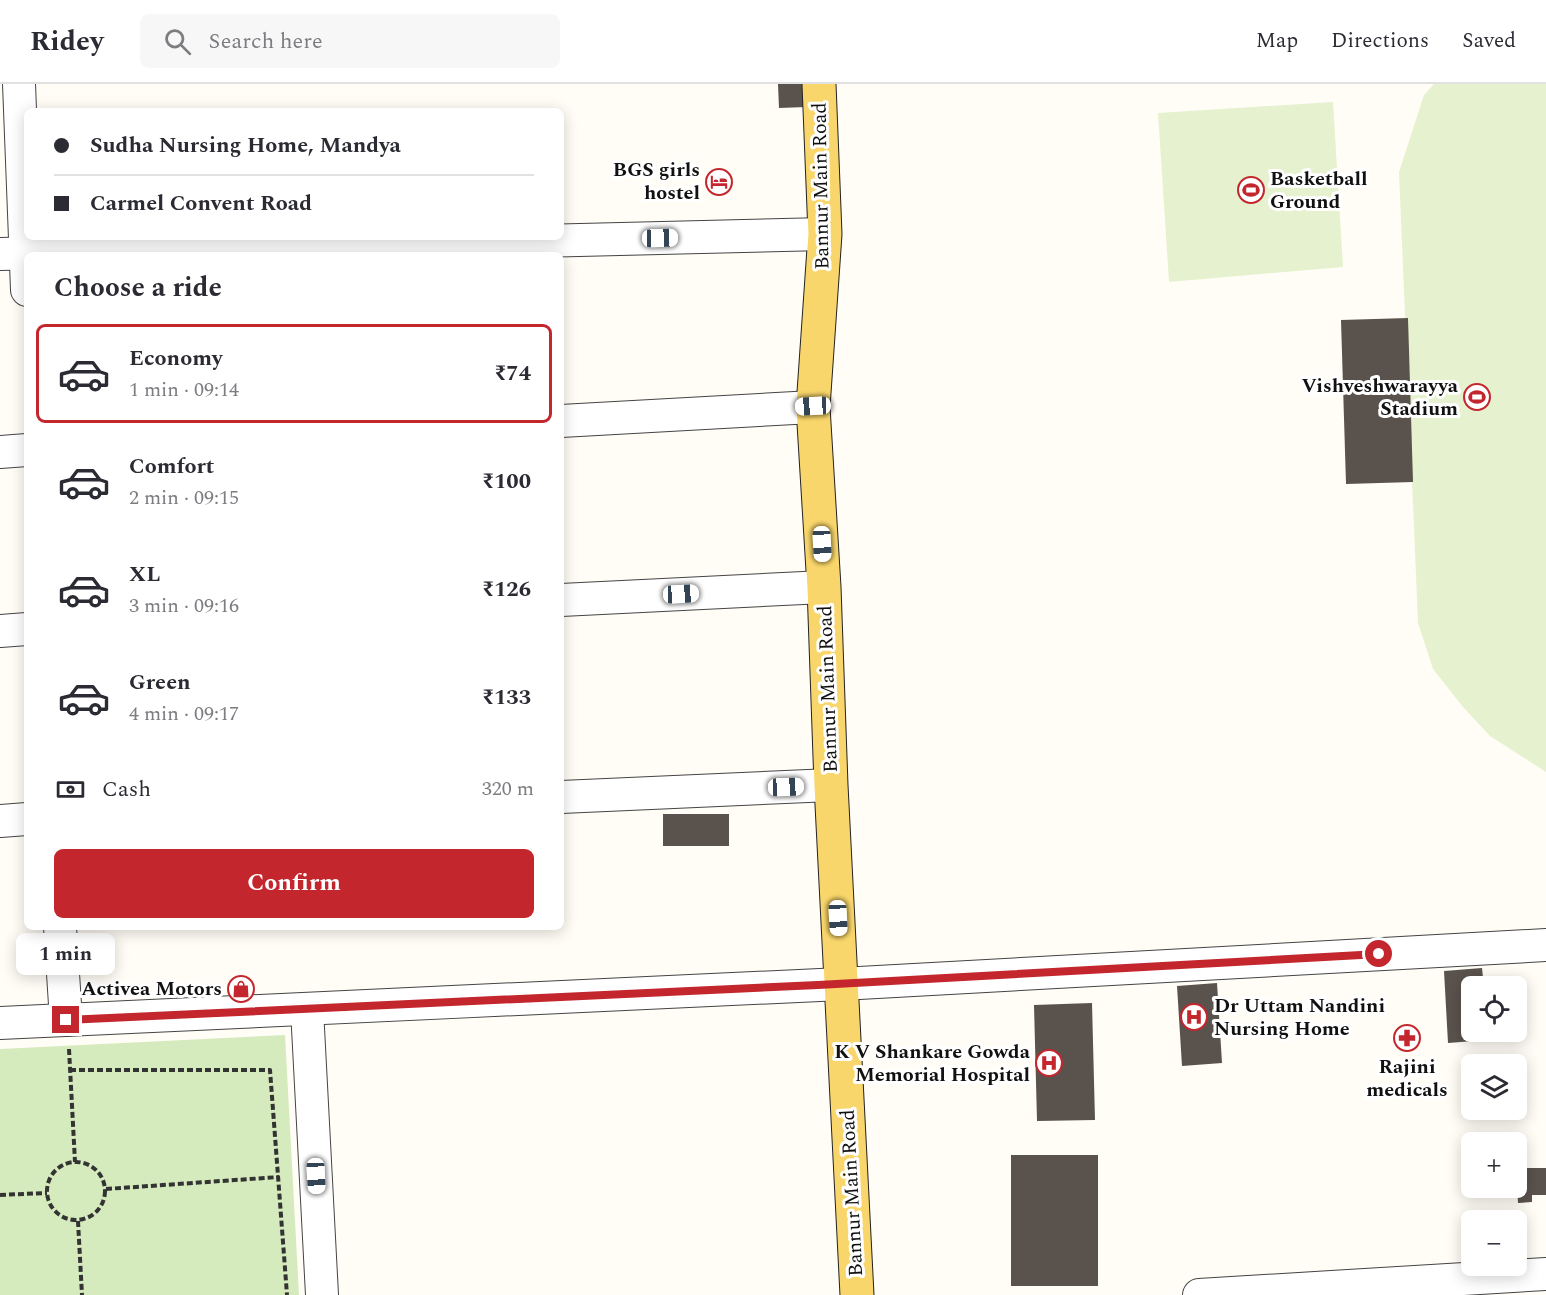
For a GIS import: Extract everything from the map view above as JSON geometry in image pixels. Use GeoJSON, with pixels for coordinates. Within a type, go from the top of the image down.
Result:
{"type":"FeatureCollection","features":[{"type":"Feature","properties":{"kind":"main road","name":"Bannur Main Road"},"geometry":{"type":"LineString","coordinates":[[819,84],[825,234],[813,406],[824,587],[831,785],[857,1295]]}},
{"type":"Feature","properties":{"kind":"street"},"geometry":{"type":"LineString","coordinates":[[19,84],[13,253],[24,282]]}},
{"type":"Feature","properties":{"kind":"street"},"geometry":{"type":"LineString","coordinates":[[56,252],[825,234]]}},
{"type":"Feature","properties":{"kind":"street"},"geometry":{"type":"LineString","coordinates":[[564,421],[813,406]]}},
{"type":"Feature","properties":{"kind":"street"},"geometry":{"type":"LineString","coordinates":[[0,452],[24,450]]}},
{"type":"Feature","properties":{"kind":"street"},"geometry":{"type":"LineString","coordinates":[[564,600],[824,587]]}},
{"type":"Feature","properties":{"kind":"street"},"geometry":{"type":"LineString","coordinates":[[0,631],[24,628]]}},
{"type":"Feature","properties":{"kind":"street"},"geometry":{"type":"LineString","coordinates":[[564,797],[831,785]]}},
{"type":"Feature","properties":{"kind":"street"},"geometry":{"type":"LineString","coordinates":[[0,821],[24,819]]}},
{"type":"Feature","properties":{"kind":"street"},"geometry":{"type":"LineString","coordinates":[[60,930],[66,1020]]}},
{"type":"Feature","properties":{"kind":"street"},"geometry":{"type":"LineString","coordinates":[[0,1023],[108,1020],[841,984],[1545,953]]}},
{"type":"Feature","properties":{"kind":"street"},"geometry":{"type":"LineString","coordinates":[[307,1009],[322,1295]]}},
{"type":"Feature","properties":{"kind":"street"},"geometry":{"type":"LineString","coordinates":[[1199,1295],[1546,1274]]}},
{"type":"Feature","properties":{"kind":"path"},"geometry":{"type":"LineString","coordinates":[[66,1020],[75,1162]]}},
{"type":"Feature","properties":{"kind":"path"},"geometry":{"type":"LineString","coordinates":[[70,1070],[270,1070],[287,1295]]}},
{"type":"Feature","properties":{"kind":"path"},"geometry":{"type":"LineString","coordinates":[[75,1162],[86,1163],[96,1169],[103,1178],[106,1189],[105,1201],[98,1211],[89,1218],[78,1221],[66,1219],[57,1213],[49,1204],[47,1192],[48,1181],[54,1171],[64,1164],[75,1162]]}},
{"type":"Feature","properties":{"kind":"path"},"geometry":{"type":"LineString","coordinates":[[106,1189],[279,1177]]}},
{"type":"Feature","properties":{"kind":"path"},"geometry":{"type":"LineString","coordinates":[[0,1195],[47,1192]]}},
{"type":"Feature","properties":{"kind":"path"},"geometry":{"type":"LineString","coordinates":[[78,1221],[82,1295]]}},
{"type":"Feature","properties":{"kind":"green space","name":"Vishveshwarayya Stadium"},"geometry":{"type":"Polygon","coordinates":[[[1434,84],[1546,84],[1546,772],[1490,736],[1463,707],[1433,669],[1418,623],[1399,172],[1424,95],[1434,84]]]}},
{"type":"Feature","properties":{"kind":"green space","name":"Basketball Ground"},"geometry":{"type":"Polygon","coordinates":[[[1333,102],[1343,267],[1169,282],[1158,113],[1333,102]]]}},
{"type":"Feature","properties":{"kind":"green space"},"geometry":{"type":"Polygon","coordinates":[[[285,1035],[299,1295],[0,1295],[0,1049],[285,1035]]]}},
{"type":"Feature","properties":{"kind":"building"},"geometry":{"type":"Polygon","coordinates":[[[778,84],[805,84],[806,107],[779,108],[778,84]]]}},
{"type":"Feature","properties":{"kind":"building"},"geometry":{"type":"Polygon","coordinates":[[[1408,318],[1413,482],[1346,484],[1341,320],[1408,318]]]}},
{"type":"Feature","properties":{"kind":"building"},"geometry":{"type":"Polygon","coordinates":[[[663,814],[729,814],[729,846],[663,846],[663,814]]]}},
{"type":"Feature","properties":{"kind":"building"},"geometry":{"type":"Polygon","coordinates":[[[1482,968],[1483,976],[1461,976],[1461,1042],[1448,1043],[1444,971],[1482,968]]]}},
{"type":"Feature","properties":{"kind":"building"},"geometry":{"type":"Polygon","coordinates":[[[1217,983],[1222,1063],[1182,1066],[1177,986],[1217,983]]]}},
{"type":"Feature","properties":{"kind":"building"},"geometry":{"type":"Polygon","coordinates":[[[1092,1003],[1095,1120],[1037,1121],[1034,1005],[1092,1003]]]}},
{"type":"Feature","properties":{"kind":"building"},"geometry":{"type":"Polygon","coordinates":[[[1011,1155],[1098,1155],[1098,1286],[1011,1286],[1011,1155]]]}},
{"type":"Feature","properties":{"kind":"building"},"geometry":{"type":"Polygon","coordinates":[[[1527,1168],[1546,1168],[1546,1195],[1532,1195],[1532,1202],[1518,1203],[1518,1198],[1527,1198],[1527,1168]]]}},
{"type":"Feature","properties":{"kind":"place","name":"BGS girls hostel"},"geometry":{"type":"Point","coordinates":[719,182]}},
{"type":"Feature","properties":{"kind":"place","name":"Basketball Ground"},"geometry":{"type":"Point","coordinates":[1251,190]}},
{"type":"Feature","properties":{"kind":"place","name":"Vishveshwarayya Stadium"},"geometry":{"type":"Point","coordinates":[1477,397]}},
{"type":"Feature","properties":{"kind":"place","name":"Activea Motors"},"geometry":{"type":"Point","coordinates":[241,989]}},
{"type":"Feature","properties":{"kind":"place","name":"Dr Uttam Nandini Nursing Home"},"geometry":{"type":"Point","coordinates":[1194,1017]}},
{"type":"Feature","properties":{"kind":"place","name":"Rajini medicals"},"geometry":{"type":"Point","coordinates":[1407,1038]}},
{"type":"Feature","properties":{"kind":"place","name":"K V Shankare Gowda Memorial Hospital"},"geometry":{"type":"Point","coordinates":[1049,1063]}},
{"type":"Feature","properties":{"kind":"route"},"geometry":{"type":"LineString","coordinates":[[66,1020],[108,1020],[818,985],[1379,954]]}}]}
